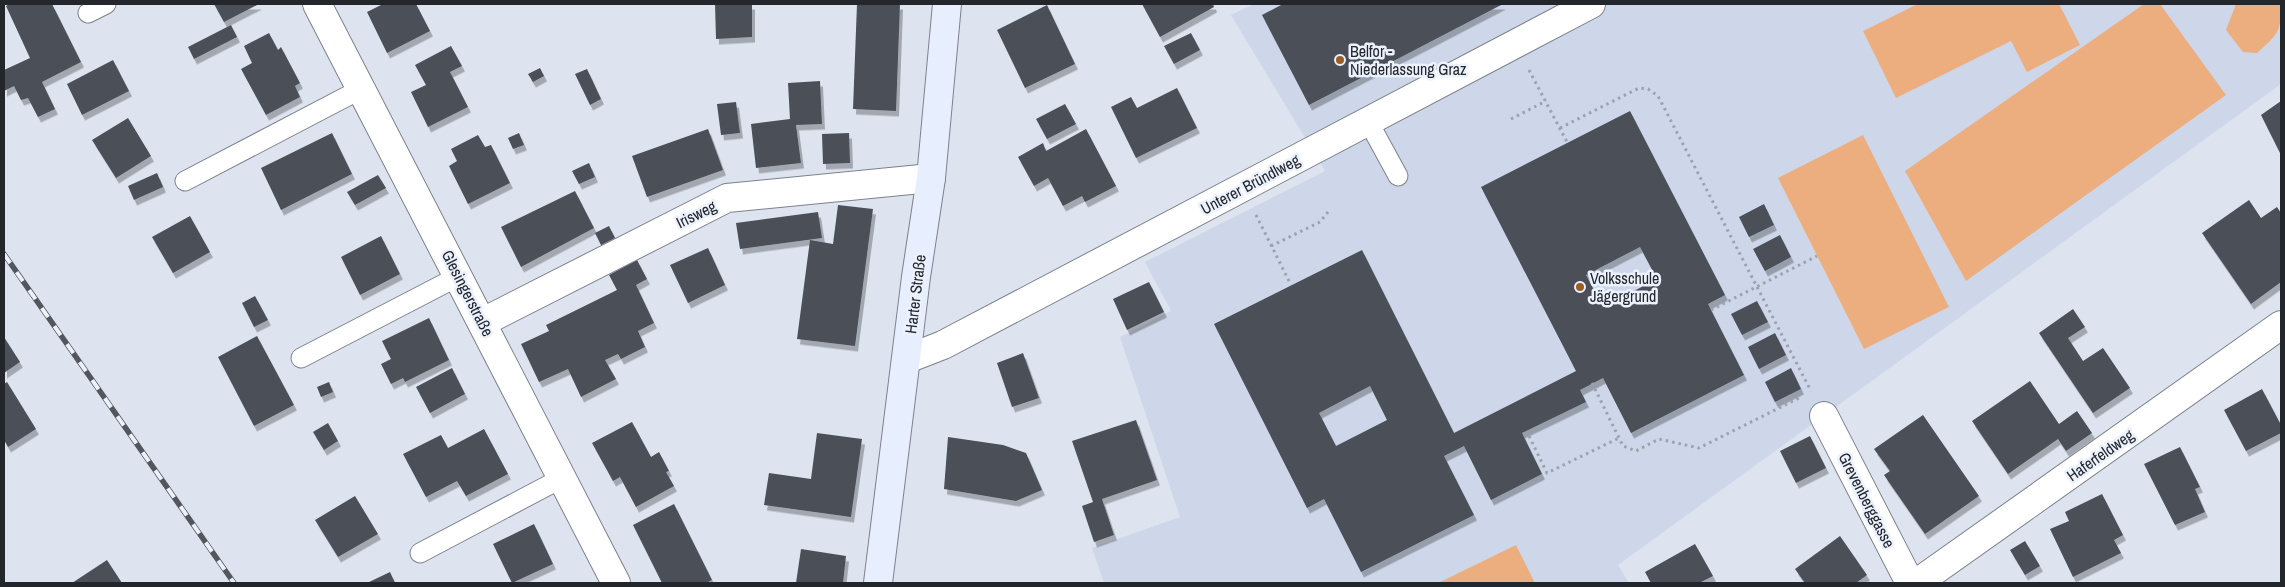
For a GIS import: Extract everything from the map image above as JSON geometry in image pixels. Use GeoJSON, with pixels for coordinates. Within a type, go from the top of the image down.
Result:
{"type":"FeatureCollection","features":[{"type":"Feature","properties":{"kind":"main road","name":"Harter Straße"},"geometry":{"type":"LineString","coordinates":[[878,583],[916,277],[931,178],[946,4]]}},
{"type":"Feature","properties":{"kind":"street","name":"Glesingerstraße"},"geometry":{"type":"LineString","coordinates":[[317,4],[483,322],[616,583]]}},
{"type":"Feature","properties":{"kind":"street","name":"Unterer Bründlweg"},"geometry":{"type":"LineString","coordinates":[[907,360],[943,345],[1591,4]]}},
{"type":"Feature","properties":{"kind":"street","name":"Irisweg"},"geometry":{"type":"LineString","coordinates":[[483,322],[727,198],[931,178]]}},
{"type":"Feature","properties":{"kind":"street","name":"Haferfeldweg"},"geometry":{"type":"LineString","coordinates":[[1917,583],[2281,325]]}},
{"type":"Feature","properties":{"kind":"street","name":"Grevenberggasse"},"geometry":{"type":"LineString","coordinates":[[1824,416],[1910,583]]}},
{"type":"Feature","properties":{"kind":"lane"},"geometry":{"type":"LineString","coordinates":[[88,13],[106,4]]}},
{"type":"Feature","properties":{"kind":"lane"},"geometry":{"type":"LineString","coordinates":[[185,181],[361,89]]}},
{"type":"Feature","properties":{"kind":"lane"},"geometry":{"type":"LineString","coordinates":[[1368,121],[1398,176]]}},
{"type":"Feature","properties":{"kind":"lane"},"geometry":{"type":"LineString","coordinates":[[301,358],[459,276]]}},
{"type":"Feature","properties":{"kind":"lane"},"geometry":{"type":"LineString","coordinates":[[420,553],[562,478]]}},
{"type":"Feature","properties":{"kind":"path"},"geometry":{"type":"LineString","coordinates":[[1516,43],[1567,142]]}},
{"type":"Feature","properties":{"kind":"path"},"geometry":{"type":"LineString","coordinates":[[1560,128],[1639,88],[1648,89],[1658,96],[1812,392],[1699,448],[1659,440],[1636,451],[1623,446],[1592,383]]}},
{"type":"Feature","properties":{"kind":"path"},"geometry":{"type":"LineString","coordinates":[[1511,118],[1546,101]]}},
{"type":"Feature","properties":{"kind":"path"},"geometry":{"type":"LineString","coordinates":[[1242,188],[1291,286]]}},
{"type":"Feature","properties":{"kind":"path"},"geometry":{"type":"LineString","coordinates":[[1271,246],[1320,222],[1328,212]]}},
{"type":"Feature","properties":{"kind":"path"},"geometry":{"type":"LineString","coordinates":[[1711,310],[1817,256]]}},
{"type":"Feature","properties":{"kind":"path"},"geometry":{"type":"LineString","coordinates":[[1529,436],[1548,473],[1619,438]]}},
{"type":"Feature","properties":{"kind":"shaded area","name":"Volksschule Jägergrund"},"geometry":{"type":"Polygon","coordinates":[[[1254,4],[2281,4],[2281,84],[1618,565],[1629,583],[1104,583],[1092,548],[1180,517],[1120,337],[1171,311],[1145,262],[1325,171],[1231,15],[1254,4]]]}},
{"type":"Feature","properties":{"kind":"shaded area"},"geometry":{"type":"Polygon","coordinates":[[[1918,4],[2059,4],[2080,45],[2027,72],[2011,41],[1896,98],[1863,31],[1918,4]]]}},
{"type":"Feature","properties":{"kind":"shaded area"},"geometry":{"type":"Polygon","coordinates":[[[2144,4],[2160,4],[2226,95],[1966,281],[1905,171],[2144,4]]]}},
{"type":"Feature","properties":{"kind":"shaded area"},"geometry":{"type":"Polygon","coordinates":[[[2236,4],[2281,4],[2277,32],[2257,53],[2243,52],[2226,30],[2236,4]]]}},
{"type":"Feature","properties":{"kind":"shaded area"},"geometry":{"type":"Polygon","coordinates":[[[1863,135],[1949,307],[1864,349],[1778,178],[1863,135]]]}},
{"type":"Feature","properties":{"kind":"shaded area"},"geometry":{"type":"Polygon","coordinates":[[[1516,545],[1535,583],[1438,583],[1516,545]]]}},
{"type":"Feature","properties":{"kind":"building"},"geometry":{"type":"Polygon","coordinates":[[[10,4],[52,4],[81,62],[42,82],[55,109],[38,117],[28,98],[21,100],[14,86],[4,91],[4,70],[30,58],[6,6],[10,4]]]}},
{"type":"Feature","properties":{"kind":"building"},"geometry":{"type":"Polygon","coordinates":[[[214,4],[259,4],[224,22],[214,4]]]}},
{"type":"Feature","properties":{"kind":"building"},"geometry":{"type":"Polygon","coordinates":[[[380,4],[416,4],[430,31],[387,53],[367,12],[380,4]]]}},
{"type":"Feature","properties":{"kind":"building"},"geometry":{"type":"Polygon","coordinates":[[[715,4],[752,4],[752,37],[716,39],[715,4]]]}},
{"type":"Feature","properties":{"kind":"building"},"geometry":{"type":"Polygon","coordinates":[[[857,4],[900,4],[896,111],[853,109],[857,4]]]}},
{"type":"Feature","properties":{"kind":"building"},"geometry":{"type":"Polygon","coordinates":[[[1142,4],[1213,4],[1214,7],[1160,37],[1142,4]]]}},
{"type":"Feature","properties":{"kind":"building","name":"Belfor - Niederlassung Graz"},"geometry":{"type":"Polygon","coordinates":[[[1283,4],[1503,4],[1309,105],[1262,15],[1283,4]]]}},
{"type":"Feature","properties":{"kind":"building"},"geometry":{"type":"Polygon","coordinates":[[[1047,5],[1075,64],[1025,88],[997,30],[1047,5]]]}},
{"type":"Feature","properties":{"kind":"building"},"geometry":{"type":"Polygon","coordinates":[[[231,25],[237,37],[194,59],[188,47],[231,25]]]}},
{"type":"Feature","properties":{"kind":"building"},"geometry":{"type":"Polygon","coordinates":[[[269,33],[278,50],[281,47],[300,83],[295,86],[300,97],[266,115],[241,69],[252,63],[244,46],[269,33]]]}},
{"type":"Feature","properties":{"kind":"building"},"geometry":{"type":"Polygon","coordinates":[[[1191,33],[1200,50],[1174,64],[1164,46],[1191,33]]]}},
{"type":"Feature","properties":{"kind":"building"},"geometry":{"type":"Polygon","coordinates":[[[451,46],[462,66],[450,72],[468,107],[428,127],[411,92],[426,85],[415,65],[451,46]]]}},
{"type":"Feature","properties":{"kind":"building"},"geometry":{"type":"Polygon","coordinates":[[[113,60],[129,91],[82,115],[67,84],[113,60]]]}},
{"type":"Feature","properties":{"kind":"building"},"geometry":{"type":"Polygon","coordinates":[[[540,68],[544,76],[533,82],[528,74],[540,68]]]}},
{"type":"Feature","properties":{"kind":"building"},"geometry":{"type":"Polygon","coordinates":[[[587,69],[601,99],[590,105],[575,74],[587,69]]]}},
{"type":"Feature","properties":{"kind":"building"},"geometry":{"type":"Polygon","coordinates":[[[820,81],[822,124],[796,125],[801,163],[756,168],[751,124],[790,119],[788,83],[820,81]]]}},
{"type":"Feature","properties":{"kind":"building"},"geometry":{"type":"Polygon","coordinates":[[[1177,88],[1197,128],[1136,158],[1111,107],[1131,97],[1137,108],[1177,88]]]}},
{"type":"Feature","properties":{"kind":"building"},"geometry":{"type":"Polygon","coordinates":[[[2281,101],[2281,155],[2261,115],[2281,101]]]}},
{"type":"Feature","properties":{"kind":"building"},"geometry":{"type":"Polygon","coordinates":[[[736,102],[740,133],[721,135],[717,104],[736,102]]]}},
{"type":"Feature","properties":{"kind":"building"},"geometry":{"type":"Polygon","coordinates":[[[1065,104],[1076,124],[1047,139],[1036,119],[1065,104]]]}},
{"type":"Feature","properties":{"kind":"building"},"geometry":{"type":"Polygon","coordinates":[[[1630,111],[1725,295],[1708,304],[1744,375],[1631,433],[1603,378],[1580,390],[1586,402],[1522,433],[1542,474],[1491,500],[1464,446],[1444,456],[1474,515],[1361,572],[1324,499],[1307,508],[1214,324],[1362,250],[1454,433],[1576,371],[1481,187],[1630,111]],[[1640,247],[1586,275],[1603,307],[1657,279],[1640,247]],[[1370,386],[1319,413],[1336,446],[1387,420],[1370,386]]]}},
{"type":"Feature","properties":{"kind":"building"},"geometry":{"type":"Polygon","coordinates":[[[128,118],[151,156],[116,178],[92,140],[128,118]]]}},
{"type":"Feature","properties":{"kind":"building"},"geometry":{"type":"Polygon","coordinates":[[[708,129],[723,170],[647,197],[632,156],[708,129]]]}},
{"type":"Feature","properties":{"kind":"building"},"geometry":{"type":"Polygon","coordinates":[[[1086,129],[1116,186],[1085,202],[1082,196],[1063,206],[1048,178],[1034,186],[1018,157],[1043,143],[1046,151],[1086,129]]]}},
{"type":"Feature","properties":{"kind":"building"},"geometry":{"type":"Polygon","coordinates":[[[332,133],[352,174],[281,210],[261,168],[332,133]]]}},
{"type":"Feature","properties":{"kind":"building"},"geometry":{"type":"Polygon","coordinates":[[[519,133],[524,145],[513,149],[508,138],[519,133]]]}},
{"type":"Feature","properties":{"kind":"building"},"geometry":{"type":"Polygon","coordinates":[[[849,133],[850,163],[823,164],[822,134],[849,133]]]}},
{"type":"Feature","properties":{"kind":"building"},"geometry":{"type":"Polygon","coordinates":[[[478,135],[485,147],[491,145],[510,183],[468,204],[449,166],[457,161],[451,149],[478,135]]]}},
{"type":"Feature","properties":{"kind":"building"},"geometry":{"type":"Polygon","coordinates":[[[589,163],[595,177],[579,184],[572,171],[589,163]]]}},
{"type":"Feature","properties":{"kind":"building"},"geometry":{"type":"Polygon","coordinates":[[[157,173],[163,187],[134,200],[128,186],[157,173]]]}},
{"type":"Feature","properties":{"kind":"building"},"geometry":{"type":"Polygon","coordinates":[[[378,175],[386,188],[355,205],[347,192],[378,175]]]}},
{"type":"Feature","properties":{"kind":"building"},"geometry":{"type":"Polygon","coordinates":[[[575,191],[594,228],[521,267],[501,227],[575,191]]]}},
{"type":"Feature","properties":{"kind":"building"},"geometry":{"type":"Polygon","coordinates":[[[2249,200],[2261,218],[2277,207],[2281,213],[2281,282],[2251,304],[2202,233],[2249,200]]]}},
{"type":"Feature","properties":{"kind":"building"},"geometry":{"type":"Polygon","coordinates":[[[1764,204],[1774,225],[1749,237],[1739,217],[1764,204]]]}},
{"type":"Feature","properties":{"kind":"building"},"geometry":{"type":"Polygon","coordinates":[[[838,205],[873,209],[855,346],[797,339],[810,240],[833,244],[838,205]]]}},
{"type":"Feature","properties":{"kind":"building"},"geometry":{"type":"Polygon","coordinates":[[[818,212],[822,238],[740,249],[736,223],[818,212]]]}},
{"type":"Feature","properties":{"kind":"building"},"geometry":{"type":"Polygon","coordinates":[[[190,216],[210,252],[173,273],[152,237],[190,216]]]}},
{"type":"Feature","properties":{"kind":"building"},"geometry":{"type":"Polygon","coordinates":[[[609,226],[615,238],[601,245],[595,233],[609,226]]]}},
{"type":"Feature","properties":{"kind":"building"},"geometry":{"type":"Polygon","coordinates":[[[1780,235],[1791,257],[1765,271],[1753,249],[1780,235]]]}},
{"type":"Feature","properties":{"kind":"building"},"geometry":{"type":"Polygon","coordinates":[[[381,236],[400,274],[360,295],[341,257],[381,236]]]}},
{"type":"Feature","properties":{"kind":"building"},"geometry":{"type":"Polygon","coordinates":[[[708,248],[725,285],[688,303],[670,265],[708,248]]]}},
{"type":"Feature","properties":{"kind":"building"},"geometry":{"type":"Polygon","coordinates":[[[637,260],[647,279],[636,285],[654,323],[638,331],[645,347],[621,359],[618,354],[605,360],[616,379],[581,397],[568,369],[539,382],[521,344],[549,331],[546,325],[617,290],[609,275],[637,260]]]}},
{"type":"Feature","properties":{"kind":"building"},"geometry":{"type":"Polygon","coordinates":[[[1149,282],[1164,312],[1127,330],[1113,299],[1149,282]]]}},
{"type":"Feature","properties":{"kind":"building"},"geometry":{"type":"Polygon","coordinates":[[[255,296],[268,320],[254,327],[242,303],[255,296]]]}},
{"type":"Feature","properties":{"kind":"building"},"geometry":{"type":"Polygon","coordinates":[[[1757,301],[1768,322],[1742,335],[1731,314],[1757,301]]]}},
{"type":"Feature","properties":{"kind":"building"},"geometry":{"type":"Polygon","coordinates":[[[2073,309],[2085,327],[2068,338],[2083,361],[2103,348],[2130,388],[2093,413],[2039,333],[2073,309]]]}},
{"type":"Feature","properties":{"kind":"building"},"geometry":{"type":"Polygon","coordinates":[[[429,318],[449,360],[405,382],[403,378],[391,384],[381,364],[391,359],[382,341],[429,318]]]}},
{"type":"Feature","properties":{"kind":"building"},"geometry":{"type":"Polygon","coordinates":[[[1775,333],[1786,355],[1759,369],[1748,347],[1775,333]]]}},
{"type":"Feature","properties":{"kind":"building"},"geometry":{"type":"Polygon","coordinates":[[[257,336],[294,405],[254,426],[218,357],[257,336]]]}},
{"type":"Feature","properties":{"kind":"building"},"geometry":{"type":"Polygon","coordinates":[[[4,337],[20,362],[4,373],[4,337]]]}},
{"type":"Feature","properties":{"kind":"building"},"geometry":{"type":"Polygon","coordinates":[[[1023,353],[1039,398],[1012,407],[997,363],[1023,353]]]}},
{"type":"Feature","properties":{"kind":"building"},"geometry":{"type":"Polygon","coordinates":[[[452,368],[465,394],[430,413],[416,387],[452,368]]]}},
{"type":"Feature","properties":{"kind":"building"},"geometry":{"type":"Polygon","coordinates":[[[1791,368],[1801,389],[1775,402],[1765,382],[1791,368]]]}},
{"type":"Feature","properties":{"kind":"building"},"geometry":{"type":"Polygon","coordinates":[[[2030,381],[2059,424],[2077,411],[2092,433],[2066,451],[2058,439],[2008,474],[1972,421],[2030,381]]]}},
{"type":"Feature","properties":{"kind":"building"},"geometry":{"type":"Polygon","coordinates":[[[7,382],[36,429],[8,447],[4,440],[4,384],[7,382]]]}},
{"type":"Feature","properties":{"kind":"building"},"geometry":{"type":"Polygon","coordinates":[[[329,382],[333,392],[321,397],[317,387],[329,382]]]}},
{"type":"Feature","properties":{"kind":"building"},"geometry":{"type":"Polygon","coordinates":[[[2262,389],[2281,425],[2281,433],[2246,451],[2224,410],[2262,389]]]}},
{"type":"Feature","properties":{"kind":"building"},"geometry":{"type":"Polygon","coordinates":[[[1923,415],[1979,496],[1925,534],[1884,475],[1890,471],[1874,449],[1923,415]]]}},
{"type":"Feature","properties":{"kind":"building"},"geometry":{"type":"Polygon","coordinates":[[[1136,420],[1157,480],[1102,499],[1114,535],[1094,542],[1082,506],[1093,502],[1072,441],[1136,420]]]}},
{"type":"Feature","properties":{"kind":"building"},"geometry":{"type":"Polygon","coordinates":[[[632,422],[651,457],[659,452],[669,471],[666,472],[674,486],[636,507],[620,477],[613,481],[592,443],[632,422]]]}},
{"type":"Feature","properties":{"kind":"building"},"geometry":{"type":"Polygon","coordinates":[[[328,423],[338,441],[324,450],[313,432],[328,423]]]}},
{"type":"Feature","properties":{"kind":"building"},"geometry":{"type":"Polygon","coordinates":[[[484,429],[508,474],[466,496],[457,481],[426,497],[403,454],[441,435],[448,448],[484,429]]]}},
{"type":"Feature","properties":{"kind":"building"},"geometry":{"type":"Polygon","coordinates":[[[817,433],[862,439],[851,517],[764,505],[769,473],[811,479],[817,433]]]}},
{"type":"Feature","properties":{"kind":"building"},"geometry":{"type":"Polygon","coordinates":[[[1810,436],[1826,468],[1796,483],[1780,451],[1810,436]]]}},
{"type":"Feature","properties":{"kind":"building"},"geometry":{"type":"Polygon","coordinates":[[[948,437],[1003,445],[1026,453],[1042,490],[1016,501],[944,489],[948,437]]]}},
{"type":"Feature","properties":{"kind":"building"},"geometry":{"type":"Polygon","coordinates":[[[2180,447],[2200,487],[2195,489],[2205,512],[2175,525],[2144,464],[2180,447]]]}},
{"type":"Feature","properties":{"kind":"building"},"geometry":{"type":"Polygon","coordinates":[[[2102,494],[2123,535],[2114,540],[2121,553],[2073,577],[2050,529],[2069,521],[2065,512],[2102,494]]]}},
{"type":"Feature","properties":{"kind":"building"},"geometry":{"type":"Polygon","coordinates":[[[355,496],[378,534],[338,557],[315,520],[355,496]]]}},
{"type":"Feature","properties":{"kind":"building"},"geometry":{"type":"Polygon","coordinates":[[[674,504],[712,580],[706,583],[662,583],[633,525],[674,504]]]}},
{"type":"Feature","properties":{"kind":"building"},"geometry":{"type":"Polygon","coordinates":[[[534,524],[553,564],[512,583],[493,544],[534,524]]]}},
{"type":"Feature","properties":{"kind":"building"},"geometry":{"type":"Polygon","coordinates":[[[1840,536],[1867,575],[1856,583],[1805,583],[1795,569],[1840,536]]]}},
{"type":"Feature","properties":{"kind":"building"},"geometry":{"type":"Polygon","coordinates":[[[2025,541],[2040,566],[2025,575],[2010,550],[2025,541]]]}},
{"type":"Feature","properties":{"kind":"building"},"geometry":{"type":"Polygon","coordinates":[[[1695,544],[1713,576],[1699,583],[1651,583],[1645,572],[1695,544]]]}},
{"type":"Feature","properties":{"kind":"building"},"geometry":{"type":"Polygon","coordinates":[[[801,549],[846,556],[843,583],[796,583],[801,549]]]}},
{"type":"Feature","properties":{"kind":"building"},"geometry":{"type":"Polygon","coordinates":[[[107,560],[122,583],[72,583],[107,560]]]}},
{"type":"Feature","properties":{"kind":"building"},"geometry":{"type":"Polygon","coordinates":[[[390,572],[395,583],[367,583],[390,572]]]}},
{"type":"Feature","properties":{"kind":"railway"},"geometry":{"type":"LineString","coordinates":[[4,254],[234,583]]}},
{"type":"Feature","properties":{"kind":"place","name":"Belfor - Niederlassung Graz"},"geometry":{"type":"Point","coordinates":[1340,60]}},
{"type":"Feature","properties":{"kind":"place","name":"Volksschule Jägergrund"},"geometry":{"type":"Point","coordinates":[1580,287]}}]}
